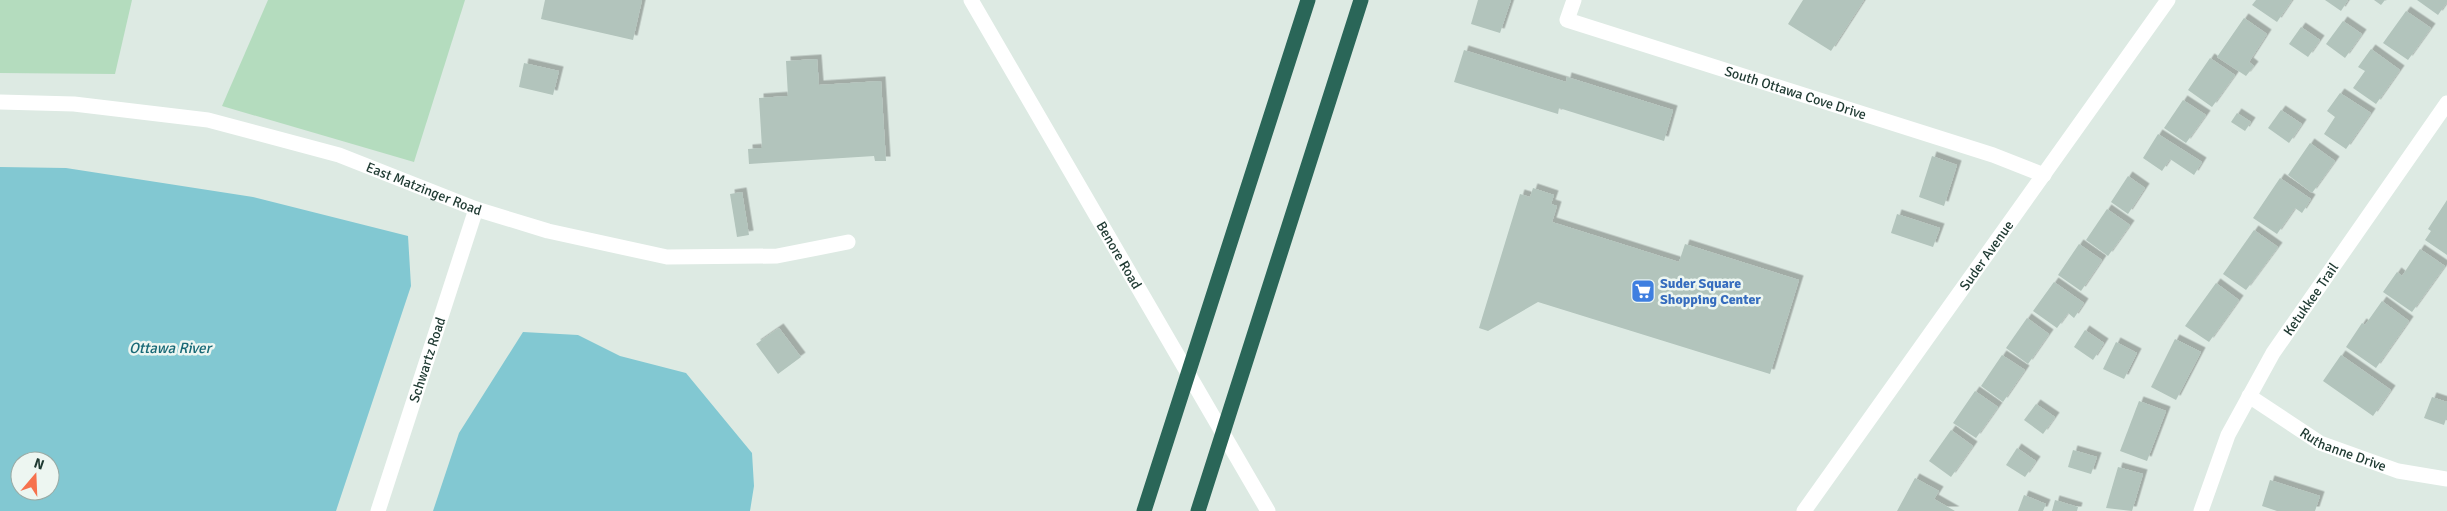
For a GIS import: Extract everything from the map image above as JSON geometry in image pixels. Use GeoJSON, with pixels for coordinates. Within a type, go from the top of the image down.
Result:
{"type":"FeatureCollection","features":[{"type":"Feature","properties":{"kind":"highway"},"geometry":{"type":"LineString","coordinates":[[1144,511],[1308,0]]}},
{"type":"Feature","properties":{"kind":"highway"},"geometry":{"type":"LineString","coordinates":[[1198,511],[1361,0]]}},
{"type":"Feature","properties":{"kind":"street","name":"Benore Road"},"geometry":{"type":"LineString","coordinates":[[971,0],[1153,310],[1268,511]]}},
{"type":"Feature","properties":{"kind":"street","name":"South Ottawa Cove Drive"},"geometry":{"type":"LineString","coordinates":[[1574,0],[1567,20],[1993,155],[2044,175]]}},
{"type":"Feature","properties":{"kind":"street","name":"Suder Avenue"},"geometry":{"type":"LineString","coordinates":[[1804,511],[2168,0]]}},
{"type":"Feature","properties":{"kind":"street","name":"East Matzinger Road"},"geometry":{"type":"LineString","coordinates":[[0,102],[74,104],[208,120],[339,155],[476,209],[548,231],[667,257],[777,256],[848,242]]}},
{"type":"Feature","properties":{"kind":"street","name":"Ketukkee Trail"},"geometry":{"type":"LineString","coordinates":[[2201,511],[2228,435],[2273,353],[2447,103]]}},
{"type":"Feature","properties":{"kind":"street","name":"Schwartz Road"},"geometry":{"type":"LineString","coordinates":[[378,511],[476,209]]}},
{"type":"Feature","properties":{"kind":"street","name":"Ruthanne Drive"},"geometry":{"type":"LineString","coordinates":[[2249,396],[2320,444],[2398,471],[2447,479]]}},
{"type":"Feature","properties":{"kind":"green space"},"geometry":{"type":"Polygon","coordinates":[[[0,0],[132,0],[115,74],[0,73],[0,0]]]}},
{"type":"Feature","properties":{"kind":"green space"},"geometry":{"type":"Polygon","coordinates":[[[268,0],[465,0],[414,162],[222,106],[268,0]]]}},
{"type":"Feature","properties":{"kind":"water","name":"Ottawa River"},"geometry":{"type":"Polygon","coordinates":[[[0,167],[66,168],[253,197],[408,236],[411,286],[336,511],[0,511],[0,167]]]}},
{"type":"Feature","properties":{"kind":"water"},"geometry":{"type":"Polygon","coordinates":[[[523,332],[578,335],[620,356],[686,373],[752,453],[754,486],[750,511],[433,511],[459,433],[523,332]]]}},
{"type":"Feature","properties":{"kind":"building"},"geometry":{"type":"Polygon","coordinates":[[[545,0],[642,0],[633,40],[541,19],[545,0]]]}},
{"type":"Feature","properties":{"kind":"building"},"geometry":{"type":"Polygon","coordinates":[[[1478,0],[1511,0],[1500,33],[1471,24],[1478,0]]]}},
{"type":"Feature","properties":{"kind":"building"},"geometry":{"type":"Polygon","coordinates":[[[1803,0],[1864,0],[1831,51],[1788,24],[1803,0]]]}},
{"type":"Feature","properties":{"kind":"building"},"geometry":{"type":"Polygon","coordinates":[[[2256,0],[2292,0],[2277,22],[2252,5],[2256,0]]]}},
{"type":"Feature","properties":{"kind":"building"},"geometry":{"type":"Polygon","coordinates":[[[2325,0],[2348,0],[2341,11],[2325,0]]]}},
{"type":"Feature","properties":{"kind":"building"},"geometry":{"type":"Polygon","coordinates":[[[2374,0],[2385,0],[2381,5],[2374,0]]]}},
{"type":"Feature","properties":{"kind":"building"},"geometry":{"type":"Polygon","coordinates":[[[2417,0],[2447,0],[2447,2],[2438,15],[2417,0]]]}},
{"type":"Feature","properties":{"kind":"building"},"geometry":{"type":"Polygon","coordinates":[[[2406,11],[2431,28],[2408,60],[2383,43],[2406,11]]]}},
{"type":"Feature","properties":{"kind":"building"},"geometry":{"type":"Polygon","coordinates":[[[2244,18],[2267,34],[2249,62],[2254,66],[2246,76],[2217,57],[2244,18]]]}},
{"type":"Feature","properties":{"kind":"building"},"geometry":{"type":"Polygon","coordinates":[[[2343,21],[2362,34],[2345,58],[2326,44],[2343,21]]]}},
{"type":"Feature","properties":{"kind":"building"},"geometry":{"type":"Polygon","coordinates":[[[2301,27],[2320,40],[2308,57],[2289,44],[2301,27]]]}},
{"type":"Feature","properties":{"kind":"building"},"geometry":{"type":"Polygon","coordinates":[[[2371,49],[2400,70],[2376,104],[2353,88],[2365,71],[2358,67],[2371,49]]]}},
{"type":"Feature","properties":{"kind":"building"},"geometry":{"type":"Polygon","coordinates":[[[1464,50],[1566,82],[1567,77],[1673,110],[1664,141],[1559,108],[1558,114],[1454,82],[1464,50]]]}},
{"type":"Feature","properties":{"kind":"building"},"geometry":{"type":"Polygon","coordinates":[[[2210,58],[2235,75],[2212,107],[2188,90],[2210,58]]]}},
{"type":"Feature","properties":{"kind":"building"},"geometry":{"type":"Polygon","coordinates":[[[817,59],[819,85],[881,81],[886,161],[875,161],[874,156],[749,164],[748,149],[762,148],[759,98],[788,96],[786,61],[817,59]]]}},
{"type":"Feature","properties":{"kind":"building"},"geometry":{"type":"Polygon","coordinates":[[[524,63],[559,71],[553,95],[519,87],[524,63]]]}},
{"type":"Feature","properties":{"kind":"building"},"geometry":{"type":"Polygon","coordinates":[[[2340,93],[2371,113],[2346,149],[2324,134],[2335,117],[2327,111],[2340,93]]]}},
{"type":"Feature","properties":{"kind":"building"},"geometry":{"type":"Polygon","coordinates":[[[2183,100],[2206,115],[2186,143],[2164,128],[2183,100]]]}},
{"type":"Feature","properties":{"kind":"building"},"geometry":{"type":"Polygon","coordinates":[[[2281,110],[2302,124],[2289,143],[2268,128],[2281,110]]]}},
{"type":"Feature","properties":{"kind":"building"},"geometry":{"type":"Polygon","coordinates":[[[2237,113],[2251,122],[2245,131],[2231,122],[2237,113]]]}},
{"type":"Feature","properties":{"kind":"building"},"geometry":{"type":"Polygon","coordinates":[[[2158,134],[2202,162],[2194,175],[2170,159],[2162,171],[2143,158],[2158,134]]]}},
{"type":"Feature","properties":{"kind":"building"},"geometry":{"type":"Polygon","coordinates":[[[2310,143],[2335,161],[2312,193],[2288,175],[2310,143]]]}},
{"type":"Feature","properties":{"kind":"building"},"geometry":{"type":"Polygon","coordinates":[[[1932,156],[1957,165],[1944,206],[1919,197],[1932,156]]]}},
{"type":"Feature","properties":{"kind":"building"},"geometry":{"type":"Polygon","coordinates":[[[2128,176],[2145,188],[2128,214],[2111,202],[2128,176]]]}},
{"type":"Feature","properties":{"kind":"building"},"geometry":{"type":"Polygon","coordinates":[[[2280,178],[2311,199],[2302,213],[2295,208],[2277,234],[2253,218],[2280,178]]]}},
{"type":"Feature","properties":{"kind":"building","name":"Suder Square Shopping Center"},"geometry":{"type":"Polygon","coordinates":[[[1533,188],[1554,195],[1551,204],[1557,206],[1552,222],[1679,262],[1685,244],[1799,280],[1770,374],[1538,302],[1488,331],[1479,328],[1520,194],[1530,197],[1533,188]]]}},
{"type":"Feature","properties":{"kind":"building"},"geometry":{"type":"Polygon","coordinates":[[[742,192],[749,235],[737,237],[730,194],[742,192]]]}},
{"type":"Feature","properties":{"kind":"building"},"geometry":{"type":"Polygon","coordinates":[[[2447,200],[2447,255],[2425,240],[2431,231],[2428,229],[2447,200]]]}},
{"type":"Feature","properties":{"kind":"building"},"geometry":{"type":"Polygon","coordinates":[[[2107,209],[2130,225],[2108,256],[2086,240],[2107,209]]]}},
{"type":"Feature","properties":{"kind":"building"},"geometry":{"type":"Polygon","coordinates":[[[1897,214],[1940,228],[1933,247],[1891,233],[1897,214]]]}},
{"type":"Feature","properties":{"kind":"building"},"geometry":{"type":"Polygon","coordinates":[[[2254,230],[2278,247],[2246,290],[2223,274],[2254,230]]]}},
{"type":"Feature","properties":{"kind":"building"},"geometry":{"type":"Polygon","coordinates":[[[2079,244],[2102,260],[2081,291],[2058,275],[2079,244]]]}},
{"type":"Feature","properties":{"kind":"building"},"geometry":{"type":"Polygon","coordinates":[[[2420,249],[2445,266],[2412,312],[2383,292],[2397,272],[2402,276],[2420,249]]]}},
{"type":"Feature","properties":{"kind":"building"},"geometry":{"type":"Polygon","coordinates":[[[2054,282],[2084,303],[2074,318],[2068,313],[2057,328],[2033,311],[2054,282]]]}},
{"type":"Feature","properties":{"kind":"building"},"geometry":{"type":"Polygon","coordinates":[[[2216,283],[2239,300],[2209,342],[2185,326],[2216,283]]]}},
{"type":"Feature","properties":{"kind":"building"},"geometry":{"type":"Polygon","coordinates":[[[2382,301],[2409,321],[2376,368],[2346,347],[2362,323],[2365,325],[2382,301]]]}},
{"type":"Feature","properties":{"kind":"building"},"geometry":{"type":"Polygon","coordinates":[[[2027,318],[2049,334],[2028,364],[2006,348],[2027,318]]]}},
{"type":"Feature","properties":{"kind":"building"},"geometry":{"type":"Polygon","coordinates":[[[779,328],[801,357],[778,374],[756,344],[779,328]]]}},
{"type":"Feature","properties":{"kind":"building"},"geometry":{"type":"Polygon","coordinates":[[[2085,330],[2104,343],[2093,360],[2074,347],[2085,330]]]}},
{"type":"Feature","properties":{"kind":"building"},"geometry":{"type":"Polygon","coordinates":[[[2175,339],[2201,352],[2176,400],[2151,387],[2175,339]]]}},
{"type":"Feature","properties":{"kind":"building"},"geometry":{"type":"Polygon","coordinates":[[[2116,342],[2137,353],[2124,379],[2103,369],[2116,342]]]}},
{"type":"Feature","properties":{"kind":"building"},"geometry":{"type":"Polygon","coordinates":[[[2002,355],[2025,370],[2003,402],[1981,386],[2002,355]]]}},
{"type":"Feature","properties":{"kind":"building"},"geometry":{"type":"Polygon","coordinates":[[[2341,355],[2391,390],[2373,416],[2323,381],[2341,355]]]}},
{"type":"Feature","properties":{"kind":"building"},"geometry":{"type":"Polygon","coordinates":[[[1975,391],[1998,407],[1976,438],[1953,423],[1975,391]]]}},
{"type":"Feature","properties":{"kind":"building"},"geometry":{"type":"Polygon","coordinates":[[[2432,397],[2447,402],[2447,416],[2444,425],[2424,418],[2432,397]]]}},
{"type":"Feature","properties":{"kind":"building"},"geometry":{"type":"Polygon","coordinates":[[[2139,401],[2166,411],[2147,461],[2120,451],[2139,401]]]}},
{"type":"Feature","properties":{"kind":"building"},"geometry":{"type":"Polygon","coordinates":[[[2036,404],[2055,417],[2043,434],[2024,420],[2036,404]]]}},
{"type":"Feature","properties":{"kind":"building"},"geometry":{"type":"Polygon","coordinates":[[[1951,430],[1973,446],[1951,477],[1929,461],[1951,430]]]}},
{"type":"Feature","properties":{"kind":"building"},"geometry":{"type":"Polygon","coordinates":[[[2017,448],[2036,461],[2025,477],[2006,465],[2017,448]]]}},
{"type":"Feature","properties":{"kind":"building"},"geometry":{"type":"Polygon","coordinates":[[[2073,450],[2097,457],[2091,474],[2068,467],[2073,450]]]}},
{"type":"Feature","properties":{"kind":"building"},"geometry":{"type":"Polygon","coordinates":[[[2118,467],[2143,474],[2132,511],[2106,508],[2118,467]]]}},
{"type":"Feature","properties":{"kind":"building"},"geometry":{"type":"Polygon","coordinates":[[[1915,478],[1939,491],[1934,499],[1955,511],[1897,511],[1915,478]]]}},
{"type":"Feature","properties":{"kind":"building"},"geometry":{"type":"Polygon","coordinates":[[[2270,480],[2320,496],[2315,511],[2277,511],[2262,506],[2270,480]]]}},
{"type":"Feature","properties":{"kind":"building"},"geometry":{"type":"Polygon","coordinates":[[[2024,495],[2046,504],[2043,511],[2018,511],[2024,495]]]}},
{"type":"Feature","properties":{"kind":"building"},"geometry":{"type":"Polygon","coordinates":[[[2055,500],[2078,507],[2077,511],[2052,511],[2055,500]]]}},
{"type":"Feature","properties":{"kind":"place","name":"Suder Square Shopping Center"},"geometry":{"type":"Point","coordinates":[1643,291]}}]}
